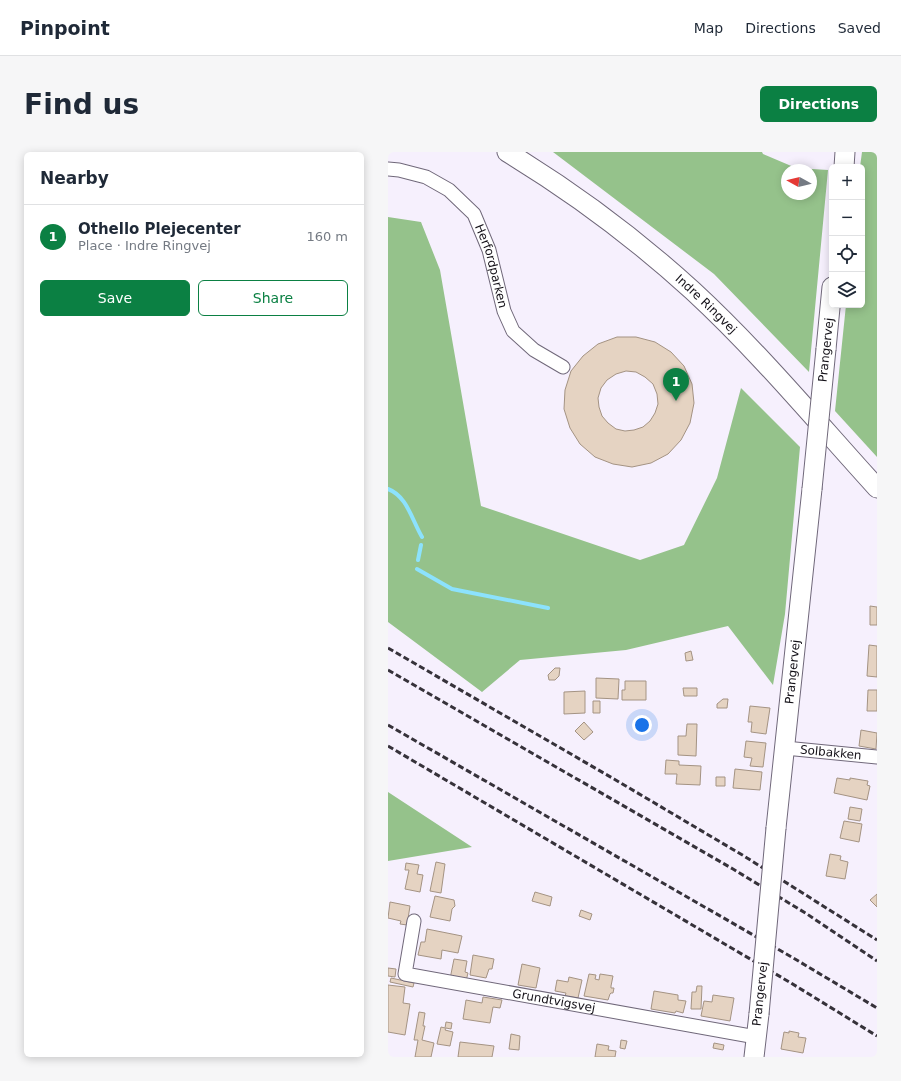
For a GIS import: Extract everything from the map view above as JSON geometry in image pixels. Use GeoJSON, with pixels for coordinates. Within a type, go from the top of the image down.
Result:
{"type":"FeatureCollection","features":[{"type":"Feature","properties":{"kind":"street","name":"Indre Ringvej"},"geometry":{"type":"LineString","coordinates":[[507,152],[540,172],[586,204],[647,251],[693,292],[786,386],[877,488]]}},
{"type":"Feature","properties":{"kind":"street"},"geometry":{"type":"LineString","coordinates":[[844,164],[845,152]]}},
{"type":"Feature","properties":{"kind":"street","name":"Herfordparken"},"geometry":{"type":"LineString","coordinates":[[388,169],[398,170],[426,178],[449,190],[474,214],[490,250],[504,311],[513,331],[534,350],[563,367]]}},
{"type":"Feature","properties":{"kind":"street","name":"Prangervej"},"geometry":{"type":"LineString","coordinates":[[754,1057],[776,828],[800,614],[830,308]]}},
{"type":"Feature","properties":{"kind":"street","name":"Solbakken"},"geometry":{"type":"LineString","coordinates":[[785,748],[877,757]]}},
{"type":"Feature","properties":{"kind":"street","name":"Grundtvigsvej"},"geometry":{"type":"LineString","coordinates":[[414,921],[405,974],[756,1036]]}},
{"type":"Feature","properties":{"kind":"green space"},"geometry":{"type":"Polygon","coordinates":[[[553,152],[762,152],[763,154],[787,164],[781,164],[781,200],[817,200],[817,169],[828,170],[809,372],[714,274],[553,152]]]}},
{"type":"Feature","properties":{"kind":"green space"},"geometry":{"type":"Polygon","coordinates":[[[862,152],[877,152],[877,457],[835,411],[846,308],[865,308],[865,164],[860,164],[862,152]]]}},
{"type":"Feature","properties":{"kind":"green space"},"geometry":{"type":"Polygon","coordinates":[[[388,217],[421,222],[440,270],[481,506],[640,560],[684,545],[717,478],[741,388],[800,447],[785,614],[773,685],[728,626],[626,650],[520,660],[482,692],[388,622],[388,217]]]}},
{"type":"Feature","properties":{"kind":"green space"},"geometry":{"type":"Polygon","coordinates":[[[388,792],[472,847],[388,861],[388,792]]]}},
{"type":"Feature","properties":{"kind":"building"},"geometry":{"type":"Polygon","coordinates":[[[617,337],[636,337],[655,342],[671,352],[684,366],[692,384],[694,403],[690,423],[681,440],[668,454],[651,463],[632,467],[613,464],[595,457],[580,444],[570,428],[564,409],[565,390],[571,371],[583,356],[598,344],[617,337]],[[626,371],[616,374],[607,380],[601,388],[598,398],[602,416],[616,429],[625,431],[643,427],[650,421],[655,413],[658,404],[657,394],[653,384],[636,372],[626,371]]]}},
{"type":"Feature","properties":{"kind":"building"},"geometry":{"type":"Polygon","coordinates":[[[870,606],[877,607],[877,625],[870,625],[870,606]]]}},
{"type":"Feature","properties":{"kind":"building"},"geometry":{"type":"Polygon","coordinates":[[[869,645],[877,646],[877,677],[867,676],[869,645]]]}},
{"type":"Feature","properties":{"kind":"building"},"geometry":{"type":"Polygon","coordinates":[[[691,651],[693,660],[686,661],[685,653],[691,651]]]}},
{"type":"Feature","properties":{"kind":"building"},"geometry":{"type":"Polygon","coordinates":[[[555,668],[560,668],[559,676],[555,680],[549,680],[548,675],[555,668]]]}},
{"type":"Feature","properties":{"kind":"building"},"geometry":{"type":"Polygon","coordinates":[[[596,678],[619,679],[618,699],[596,698],[596,678]]]}},
{"type":"Feature","properties":{"kind":"building"},"geometry":{"type":"Polygon","coordinates":[[[625,681],[646,681],[646,700],[622,700],[622,690],[625,690],[625,681]]]}},
{"type":"Feature","properties":{"kind":"building"},"geometry":{"type":"Polygon","coordinates":[[[683,688],[697,688],[697,696],[684,696],[683,688]]]}},
{"type":"Feature","properties":{"kind":"building"},"geometry":{"type":"Polygon","coordinates":[[[868,690],[877,690],[877,711],[867,711],[868,690]]]}},
{"type":"Feature","properties":{"kind":"building"},"geometry":{"type":"Polygon","coordinates":[[[585,691],[585,713],[564,714],[564,692],[585,691]]]}},
{"type":"Feature","properties":{"kind":"building"},"geometry":{"type":"Polygon","coordinates":[[[723,699],[728,699],[727,708],[717,708],[717,704],[723,699]]]}},
{"type":"Feature","properties":{"kind":"building"},"geometry":{"type":"Polygon","coordinates":[[[593,701],[600,701],[600,713],[593,713],[593,701]]]}},
{"type":"Feature","properties":{"kind":"building"},"geometry":{"type":"Polygon","coordinates":[[[750,706],[770,708],[766,734],[751,732],[752,722],[748,722],[750,706]]]}},
{"type":"Feature","properties":{"kind":"building"},"geometry":{"type":"Polygon","coordinates":[[[584,722],[593,732],[584,740],[575,731],[584,722]]]}},
{"type":"Feature","properties":{"kind":"building"},"geometry":{"type":"Polygon","coordinates":[[[687,724],[697,724],[696,756],[678,755],[678,736],[686,736],[687,724]]]}},
{"type":"Feature","properties":{"kind":"building"},"geometry":{"type":"Polygon","coordinates":[[[861,730],[877,733],[876,749],[859,746],[861,730]]]}},
{"type":"Feature","properties":{"kind":"building"},"geometry":{"type":"Polygon","coordinates":[[[746,741],[766,743],[763,767],[750,766],[752,758],[744,757],[746,741]]]}},
{"type":"Feature","properties":{"kind":"building"},"geometry":{"type":"Polygon","coordinates":[[[666,760],[679,761],[679,765],[701,766],[700,785],[676,784],[677,774],[665,774],[666,760]]]}},
{"type":"Feature","properties":{"kind":"building"},"geometry":{"type":"Polygon","coordinates":[[[735,769],[762,772],[760,790],[733,788],[735,769]]]}},
{"type":"Feature","properties":{"kind":"building"},"geometry":{"type":"Polygon","coordinates":[[[716,777],[725,777],[725,786],[716,786],[716,777]]]}},
{"type":"Feature","properties":{"kind":"building"},"geometry":{"type":"Polygon","coordinates":[[[837,778],[850,780],[850,778],[868,781],[867,785],[870,786],[867,800],[834,793],[837,778]]]}},
{"type":"Feature","properties":{"kind":"building"},"geometry":{"type":"Polygon","coordinates":[[[850,807],[862,809],[860,821],[848,819],[850,807]]]}},
{"type":"Feature","properties":{"kind":"building"},"geometry":{"type":"Polygon","coordinates":[[[844,821],[862,824],[859,842],[840,838],[844,821]]]}},
{"type":"Feature","properties":{"kind":"building"},"geometry":{"type":"Polygon","coordinates":[[[830,854],[841,856],[840,860],[848,862],[845,879],[826,876],[830,854]]]}},
{"type":"Feature","properties":{"kind":"building"},"geometry":{"type":"Polygon","coordinates":[[[436,862],[445,864],[441,893],[430,891],[436,862]]]}},
{"type":"Feature","properties":{"kind":"building"},"geometry":{"type":"Polygon","coordinates":[[[406,863],[419,865],[417,874],[423,875],[420,892],[405,889],[409,870],[405,870],[406,863]]]}},
{"type":"Feature","properties":{"kind":"building"},"geometry":{"type":"Polygon","coordinates":[[[535,892],[552,897],[550,906],[532,901],[535,892]]]}},
{"type":"Feature","properties":{"kind":"building"},"geometry":{"type":"Polygon","coordinates":[[[877,894],[877,907],[870,900],[877,894]]]}},
{"type":"Feature","properties":{"kind":"building"},"geometry":{"type":"Polygon","coordinates":[[[435,896],[454,900],[455,906],[452,909],[450,921],[430,917],[435,896]]]}},
{"type":"Feature","properties":{"kind":"building"},"geometry":{"type":"Polygon","coordinates":[[[390,902],[410,906],[407,925],[400,924],[401,921],[388,918],[390,902]]]}},
{"type":"Feature","properties":{"kind":"building"},"geometry":{"type":"Polygon","coordinates":[[[581,910],[592,914],[590,920],[579,916],[581,910]]]}},
{"type":"Feature","properties":{"kind":"building"},"geometry":{"type":"Polygon","coordinates":[[[427,929],[462,936],[458,953],[442,950],[441,959],[418,955],[421,942],[425,942],[427,929]]]}},
{"type":"Feature","properties":{"kind":"building"},"geometry":{"type":"Polygon","coordinates":[[[473,955],[494,959],[492,969],[489,969],[486,978],[470,975],[473,955]]]}},
{"type":"Feature","properties":{"kind":"building"},"geometry":{"type":"Polygon","coordinates":[[[454,959],[467,961],[465,972],[468,973],[466,981],[450,979],[454,959]]]}},
{"type":"Feature","properties":{"kind":"building"},"geometry":{"type":"Polygon","coordinates":[[[522,964],[540,968],[536,988],[518,985],[522,964]]]}},
{"type":"Feature","properties":{"kind":"building"},"geometry":{"type":"Polygon","coordinates":[[[388,968],[396,969],[395,977],[388,976],[388,968]]]}},
{"type":"Feature","properties":{"kind":"building"},"geometry":{"type":"Polygon","coordinates":[[[589,974],[596,975],[595,979],[599,980],[600,974],[613,976],[611,988],[614,988],[613,993],[610,994],[608,1000],[584,996],[589,974]]]}},
{"type":"Feature","properties":{"kind":"building"},"geometry":{"type":"Polygon","coordinates":[[[569,977],[582,980],[578,998],[565,996],[566,993],[555,991],[557,980],[568,982],[569,977]]]}},
{"type":"Feature","properties":{"kind":"building"},"geometry":{"type":"Polygon","coordinates":[[[391,978],[414,983],[413,987],[390,982],[391,978]]]}},
{"type":"Feature","properties":{"kind":"building"},"geometry":{"type":"Polygon","coordinates":[[[388,985],[405,987],[403,1003],[410,1004],[405,1035],[388,1032],[388,985]]]}},
{"type":"Feature","properties":{"kind":"building"},"geometry":{"type":"Polygon","coordinates":[[[697,986],[702,986],[701,1009],[691,1009],[692,992],[696,992],[697,986]]]}},
{"type":"Feature","properties":{"kind":"building"},"geometry":{"type":"Polygon","coordinates":[[[654,991],[678,995],[678,1000],[686,1001],[683,1013],[651,1009],[654,991]]]}},
{"type":"Feature","properties":{"kind":"building"},"geometry":{"type":"Polygon","coordinates":[[[713,995],[734,998],[730,1021],[701,1016],[704,1001],[712,1002],[713,995]]]}},
{"type":"Feature","properties":{"kind":"building"},"geometry":{"type":"Polygon","coordinates":[[[483,997],[502,1000],[500,1008],[493,1007],[490,1023],[463,1019],[466,1000],[482,1003],[483,997]]]}},
{"type":"Feature","properties":{"kind":"building"},"geometry":{"type":"Polygon","coordinates":[[[419,1012],[425,1013],[423,1026],[425,1026],[422,1040],[434,1043],[431,1057],[415,1057],[418,1040],[414,1040],[419,1012]]]}},
{"type":"Feature","properties":{"kind":"building"},"geometry":{"type":"Polygon","coordinates":[[[446,1022],[452,1023],[451,1029],[446,1028],[445,1030],[453,1032],[450,1046],[437,1044],[441,1027],[445,1028],[446,1022]]]}},
{"type":"Feature","properties":{"kind":"building"},"geometry":{"type":"Polygon","coordinates":[[[789,1031],[799,1033],[798,1037],[806,1038],[803,1053],[781,1049],[784,1032],[789,1033],[789,1031]]]}},
{"type":"Feature","properties":{"kind":"building"},"geometry":{"type":"Polygon","coordinates":[[[511,1034],[520,1036],[519,1050],[509,1049],[511,1034]]]}},
{"type":"Feature","properties":{"kind":"building"},"geometry":{"type":"Polygon","coordinates":[[[621,1040],[627,1041],[625,1049],[620,1048],[621,1040]]]}},
{"type":"Feature","properties":{"kind":"building"},"geometry":{"type":"Polygon","coordinates":[[[460,1042],[494,1046],[492,1057],[458,1057],[460,1042]]]}},
{"type":"Feature","properties":{"kind":"building"},"geometry":{"type":"Polygon","coordinates":[[[714,1043],[724,1045],[723,1050],[713,1048],[714,1043]]]}},
{"type":"Feature","properties":{"kind":"building"},"geometry":{"type":"Polygon","coordinates":[[[597,1044],[609,1046],[608,1050],[616,1051],[615,1057],[595,1057],[597,1044]]]}},
{"type":"Feature","properties":{"kind":"waterway"},"geometry":{"type":"LineString","coordinates":[[388,489],[395,492],[400,497],[408,509],[422,537]]}},
{"type":"Feature","properties":{"kind":"waterway"},"geometry":{"type":"LineString","coordinates":[[418,560],[421,545]]}},
{"type":"Feature","properties":{"kind":"waterway"},"geometry":{"type":"LineString","coordinates":[[417,569],[452,589],[548,608]]}},
{"type":"Feature","properties":{"kind":"railway"},"geometry":{"type":"LineString","coordinates":[[388,648],[744,856],[877,940]]}},
{"type":"Feature","properties":{"kind":"railway"},"geometry":{"type":"LineString","coordinates":[[388,670],[733,869],[807,914],[877,961]]}},
{"type":"Feature","properties":{"kind":"railway"},"geometry":{"type":"LineString","coordinates":[[388,725],[795,959],[877,1008]]}},
{"type":"Feature","properties":{"kind":"railway"},"geometry":{"type":"LineString","coordinates":[[388,746],[791,983],[877,1036]]}},
{"type":"Feature","properties":{"kind":"place","name":"Othello Plejecenter"},"geometry":{"type":"Point","coordinates":[676,401]}}]}
